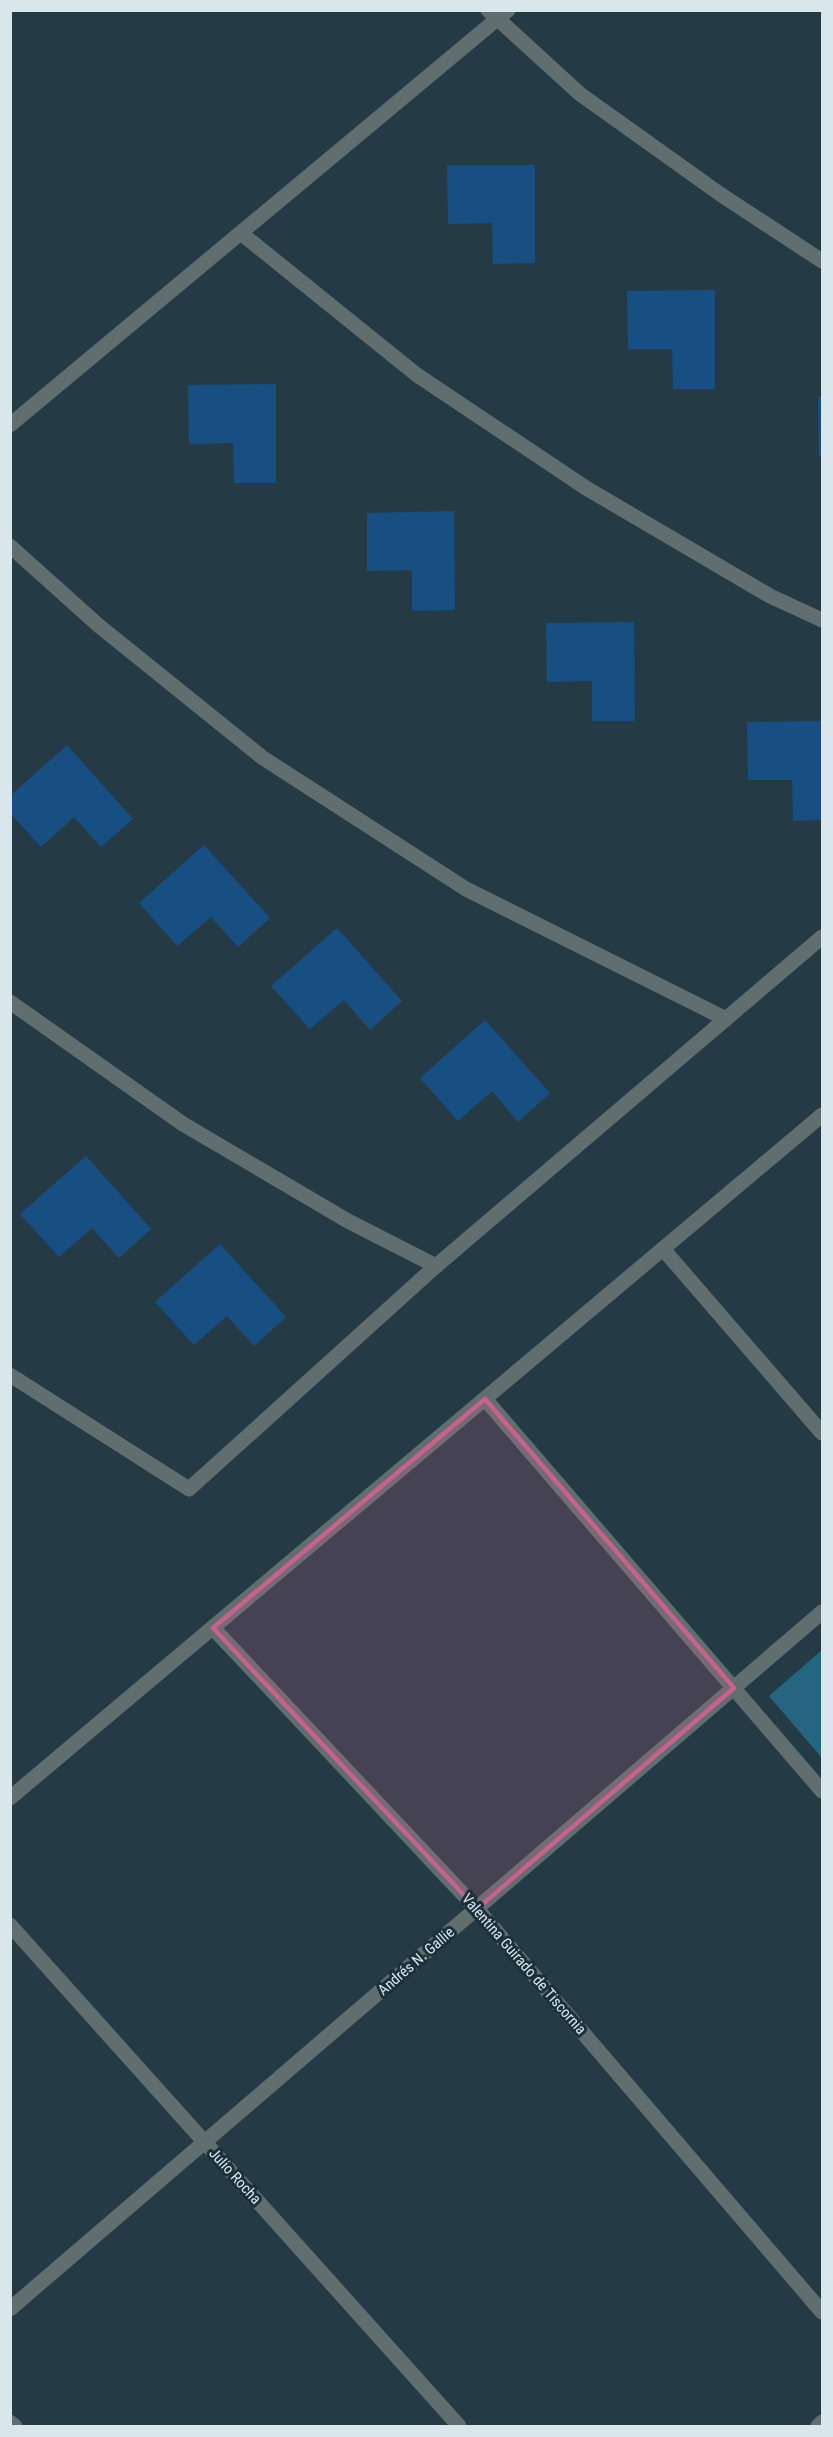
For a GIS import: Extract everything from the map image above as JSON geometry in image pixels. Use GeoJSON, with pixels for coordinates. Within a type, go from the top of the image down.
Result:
{"type":"FeatureCollection","features":[{"type":"Feature","properties":{"kind":"street"},"geometry":{"type":"LineString","coordinates":[[10,425],[242,234],[498,14],[580,94],[720,194],[822,261]]}},
{"type":"Feature","properties":{"kind":"street"},"geometry":{"type":"LineString","coordinates":[[242,234],[417,375],[576,481],[770,596],[822,620]]}},
{"type":"Feature","properties":{"kind":"street"},"geometry":{"type":"LineString","coordinates":[[10,546],[98,625],[263,758],[466,889],[726,1019]]}},
{"type":"Feature","properties":{"kind":"street"},"geometry":{"type":"LineString","coordinates":[[10,1375],[189,1489],[436,1266],[822,937]]}},
{"type":"Feature","properties":{"kind":"street"},"geometry":{"type":"LineString","coordinates":[[10,1002],[183,1124],[348,1221],[436,1266]]}},
{"type":"Feature","properties":{"kind":"street"},"geometry":{"type":"LineString","coordinates":[[10,1798],[822,1115]]}},
{"type":"Feature","properties":{"kind":"street"},"geometry":{"type":"LineString","coordinates":[[663,1249],[822,1433]]}},
{"type":"Feature","properties":{"kind":"street"},"geometry":{"type":"LineString","coordinates":[[485,1399],[822,1791]]}},
{"type":"Feature","properties":{"kind":"street","name":"Andrés N. Gallie"},"geometry":{"type":"LineString","coordinates":[[10,2309],[822,1612]]}},
{"type":"Feature","properties":{"kind":"street","name":"Valentina Guirado de Tiscornia"},"geometry":{"type":"LineString","coordinates":[[213,1628],[477,1909],[822,2312]]}},
{"type":"Feature","properties":{"kind":"street","name":"Julio Rocha"},"geometry":{"type":"LineString","coordinates":[[10,1925],[459,2427]]}},
{"type":"Feature","properties":{"kind":"street"},"geometry":{"type":"LineString","coordinates":[[10,2422],[15,2427]]}},
{"type":"Feature","properties":{"kind":"street"},"geometry":{"type":"LineString","coordinates":[[818,2427],[822,2422]]}},
{"type":"Feature","properties":{"kind":"highlighted area"},"geometry":{"type":"Polygon","coordinates":[[[485,1399],[734,1688],[477,1909],[213,1628],[485,1399]]]}},
{"type":"Feature","properties":{"kind":"shaded area"},"geometry":{"type":"Polygon","coordinates":[[[822,1650],[822,1758],[769,1696],[822,1650]]]}},
{"type":"Feature","properties":{"kind":"building"},"geometry":{"type":"Polygon","coordinates":[[[447,165],[535,165],[535,263],[493,264],[492,223],[448,224],[447,165]]]}},
{"type":"Feature","properties":{"kind":"building"},"geometry":{"type":"Polygon","coordinates":[[[715,290],[715,389],[673,389],[672,349],[628,349],[627,291],[715,290]]]}},
{"type":"Feature","properties":{"kind":"building"},"geometry":{"type":"Polygon","coordinates":[[[276,384],[276,483],[234,483],[233,443],[189,444],[188,385],[276,384]]]}},
{"type":"Feature","properties":{"kind":"building"},"geometry":{"type":"Polygon","coordinates":[[[818,397],[822,397],[822,456],[819,456],[818,397]]]}},
{"type":"Feature","properties":{"kind":"building"},"geometry":{"type":"Polygon","coordinates":[[[454,511],[455,610],[412,611],[412,570],[367,571],[367,513],[454,511]]]}},
{"type":"Feature","properties":{"kind":"building"},"geometry":{"type":"Polygon","coordinates":[[[634,622],[635,721],[592,721],[592,681],[547,682],[546,623],[634,622]]]}},
{"type":"Feature","properties":{"kind":"building"},"geometry":{"type":"Polygon","coordinates":[[[822,721],[822,820],[793,821],[792,780],[748,780],[747,722],[822,721]]]}},
{"type":"Feature","properties":{"kind":"building"},"geometry":{"type":"Polygon","coordinates":[[[67,745],[133,819],[101,847],[74,817],[41,847],[10,813],[10,796],[67,745]]]}},
{"type":"Feature","properties":{"kind":"building"},"geometry":{"type":"Polygon","coordinates":[[[204,845],[270,918],[238,947],[211,917],[177,946],[139,903],[204,845]]]}},
{"type":"Feature","properties":{"kind":"building"},"geometry":{"type":"Polygon","coordinates":[[[337,928],[402,1001],[370,1030],[344,1000],[310,1029],[271,986],[337,928]]]}},
{"type":"Feature","properties":{"kind":"building"},"geometry":{"type":"Polygon","coordinates":[[[485,1020],[550,1093],[518,1122],[492,1091],[458,1121],[420,1078],[485,1020]]]}},
{"type":"Feature","properties":{"kind":"building"},"geometry":{"type":"Polygon","coordinates":[[[86,1156],[151,1229],[119,1258],[92,1228],[59,1257],[20,1214],[86,1156]]]}},
{"type":"Feature","properties":{"kind":"building"},"geometry":{"type":"Polygon","coordinates":[[[220,1244],[286,1317],[254,1346],[227,1316],[194,1345],[155,1302],[220,1244]]]}}]}
